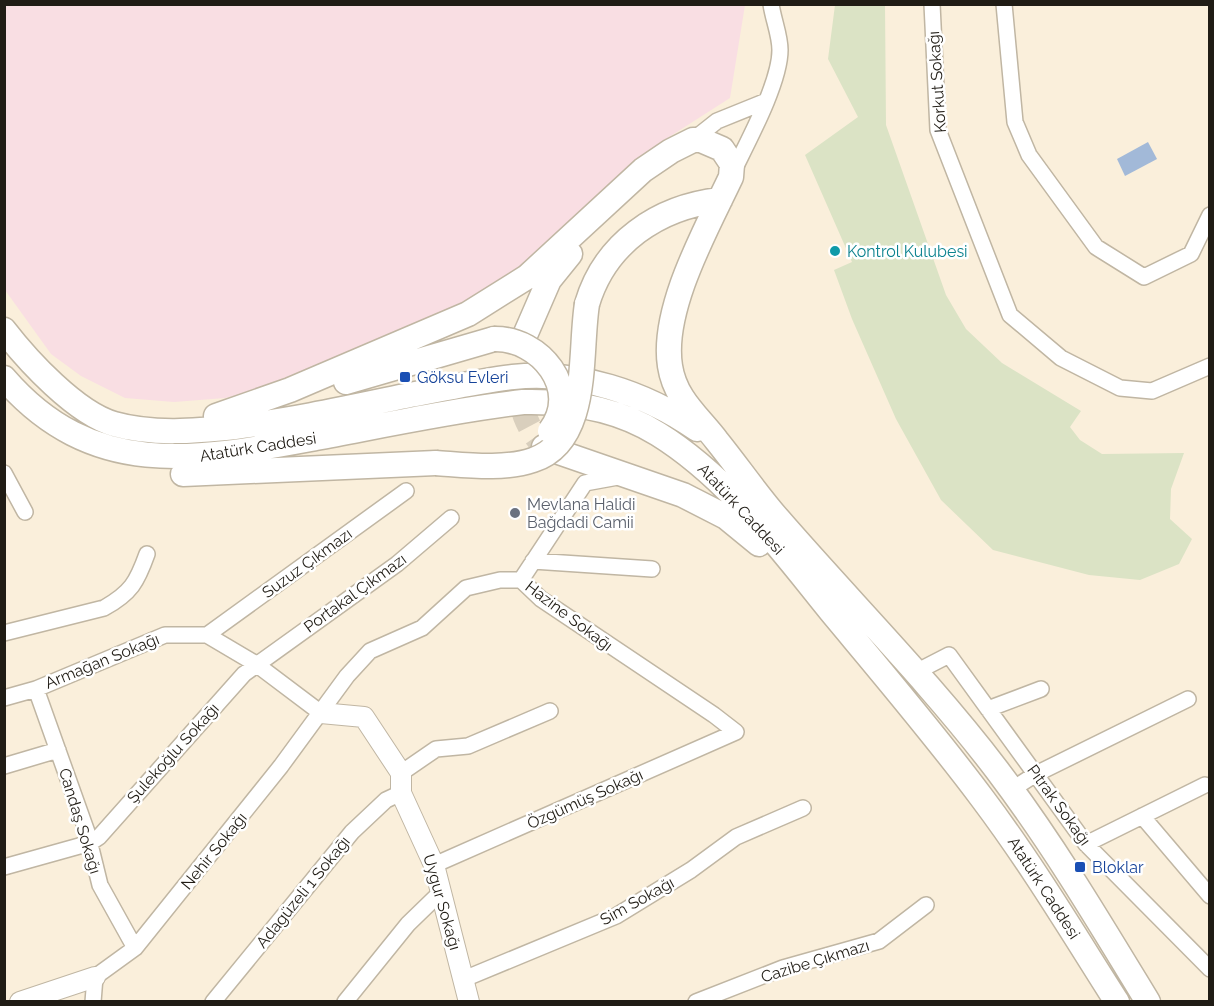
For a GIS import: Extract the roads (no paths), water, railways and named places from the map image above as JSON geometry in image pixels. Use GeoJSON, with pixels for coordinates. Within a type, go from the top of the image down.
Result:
{"type":"FeatureCollection","features":[{"type":"Feature","properties":{"kind":"main road"},"geometry":{"type":"LineString","coordinates":[[526,333],[549,280],[563,261],[693,140]]}},
{"type":"Feature","properties":{"kind":"main road"},"geometry":{"type":"LineString","coordinates":[[216,416],[290,390],[468,314],[527,277],[643,170],[671,151],[693,140],[711,142],[722,149],[732,164],[730,177],[675,306],[668,335],[670,366],[675,387],[685,405],[732,461]]}},
{"type":"Feature","properties":{"kind":"main road"},"geometry":{"type":"LineString","coordinates":[[85,440],[105,458],[151,473],[180,474],[532,461],[557,447],[573,421],[587,304],[599,272],[626,239],[661,217],[697,203],[720,200]]}},
{"type":"Feature","properties":{"kind":"main road"},"geometry":{"type":"LineString","coordinates":[[4,330],[57,387],[85,409],[112,424],[145,430],[195,431],[254,424],[514,377],[558,378],[595,383],[637,396],[688,423],[732,461]]}},
{"type":"Feature","properties":{"kind":"main road"},"geometry":{"type":"LineString","coordinates":[[145,430],[284,401],[494,339],[521,342],[533,348],[549,365],[558,383],[558,412],[553,427],[544,439],[521,454],[436,463]]}},
{"type":"Feature","properties":{"kind":"main road","name":"Atatürk Caddesi"},"geometry":{"type":"LineString","coordinates":[[4,378],[32,407],[85,440],[106,448],[145,456],[204,457],[511,403],[566,402],[636,423],[675,445],[716,479],[798,571],[982,798],[1029,863],[1117,1002]]}},
{"type":"Feature","properties":{"kind":"main road"},"geometry":{"type":"LineString","coordinates":[[547,448],[683,495],[712,509],[798,571]]}},
{"type":"Feature","properties":{"kind":"main road","name":"Atatürk Caddesi"},"geometry":{"type":"LineString","coordinates":[[732,461],[778,518],[916,672],[1011,790],[1069,871],[1148,1002]]}},
{"type":"Feature","properties":{"kind":"street"},"geometry":{"type":"LineString","coordinates":[[730,177],[760,118],[778,67],[780,48],[771,4]]}},
{"type":"Feature","properties":{"kind":"street","name":"Korkut Sokağı"},"geometry":{"type":"LineString","coordinates":[[932,4],[938,130],[1010,315],[1061,358],[1120,388],[1152,391],[1209,366]]}},
{"type":"Feature","properties":{"kind":"street"},"geometry":{"type":"LineString","coordinates":[[1004,4],[1015,122],[1029,155],[1096,247],[1144,277],[1191,255],[1209,215]]}},
{"type":"Feature","properties":{"kind":"street"},"geometry":{"type":"LineString","coordinates":[[693,140],[717,121],[764,102]]}},
{"type":"Feature","properties":{"kind":"street"},"geometry":{"type":"LineString","coordinates":[[547,448],[574,467],[580,489]]}},
{"type":"Feature","properties":{"kind":"street"},"geometry":{"type":"LineString","coordinates":[[4,473],[25,512]]}},
{"type":"Feature","properties":{"kind":"street"},"geometry":{"type":"LineString","coordinates":[[521,580],[585,483],[591,480],[627,476]]}},
{"type":"Feature","properties":{"kind":"street","name":"Suzuz Çıkmazı"},"geometry":{"type":"LineString","coordinates":[[207,635],[406,491]]}},
{"type":"Feature","properties":{"kind":"street","name":"Portakal Çıkmazı"},"geometry":{"type":"LineString","coordinates":[[256,664],[330,614],[397,564],[451,518]]}},
{"type":"Feature","properties":{"kind":"street"},"geometry":{"type":"LineString","coordinates":[[4,633],[104,608],[118,600],[136,584],[147,554]]}},
{"type":"Feature","properties":{"kind":"street"},"geometry":{"type":"LineString","coordinates":[[533,561],[651,569]]}},
{"type":"Feature","properties":{"kind":"street","name":"Hazine Sokaḡı"},"geometry":{"type":"LineString","coordinates":[[321,713],[347,676],[370,651],[422,627],[466,588],[500,580],[521,580],[541,599],[736,732]]}},
{"type":"Feature","properties":{"kind":"street","name":"Armaḡan Sokaḡı"},"geometry":{"type":"LineString","coordinates":[[4,698],[36,688],[165,635],[207,635]]}},
{"type":"Feature","properties":{"kind":"street"},"geometry":{"type":"LineString","coordinates":[[207,635],[256,664],[321,713],[364,717],[401,773],[436,749],[468,746],[550,711]]}},
{"type":"Feature","properties":{"kind":"street","name":"Pıtrak Sokağı"},"geometry":{"type":"LineString","coordinates":[[916,672],[949,655],[1086,844],[1209,969]]}},
{"type":"Feature","properties":{"kind":"street","name":"Şulekoğlu Sokaḡı"},"geometry":{"type":"LineString","coordinates":[[90,843],[99,837],[244,674],[256,664]]}},
{"type":"Feature","properties":{"kind":"street","name":"Candaş Sokağı"},"geometry":{"type":"LineString","coordinates":[[36,688],[90,843],[103,892],[135,948]]}},
{"type":"Feature","properties":{"kind":"street"},"geometry":{"type":"LineString","coordinates":[[988,709],[1041,689]]}},
{"type":"Feature","properties":{"kind":"street"},"geometry":{"type":"LineString","coordinates":[[1011,790],[1036,774],[1188,699]]}},
{"type":"Feature","properties":{"kind":"street","name":"Nehir Sokağı"},"geometry":{"type":"LineString","coordinates":[[95,977],[135,948],[321,713]]}},
{"type":"Feature","properties":{"kind":"street","name":"Özgümüş Sokağı"},"geometry":{"type":"LineString","coordinates":[[434,865],[736,732]]}},
{"type":"Feature","properties":{"kind":"street"},"geometry":{"type":"LineString","coordinates":[[4,766],[58,750]]}},
{"type":"Feature","properties":{"kind":"street","name":"Uygur Sokağı"},"geometry":{"type":"LineString","coordinates":[[401,773],[401,793],[434,865],[469,1002]]}},
{"type":"Feature","properties":{"kind":"street"},"geometry":{"type":"LineString","coordinates":[[1086,844],[1205,785]]}},
{"type":"Feature","properties":{"kind":"street","name":"Adagüzeli 1 Sokaḡı"},"geometry":{"type":"LineString","coordinates":[[213,1002],[352,832],[386,800],[401,793]]}},
{"type":"Feature","properties":{"kind":"street","name":"Sim Sokağı"},"geometry":{"type":"LineString","coordinates":[[464,979],[616,916],[691,870],[736,837],[803,808]]}},
{"type":"Feature","properties":{"kind":"street"},"geometry":{"type":"LineString","coordinates":[[1142,816],[1209,896]]}},
{"type":"Feature","properties":{"kind":"street"},"geometry":{"type":"LineString","coordinates":[[4,867],[90,843]]}},
{"type":"Feature","properties":{"kind":"street"},"geometry":{"type":"LineString","coordinates":[[345,1002],[408,924],[441,892]]}},
{"type":"Feature","properties":{"kind":"street","name":"Cazibe Çıkmazı"},"geometry":{"type":"LineString","coordinates":[[696,1002],[783,968],[879,942],[926,905]]}},
{"type":"Feature","properties":{"kind":"street"},"geometry":{"type":"LineString","coordinates":[[20,1002],[95,977],[93,1002]]}},
{"type":"Feature","properties":{"kind":"water"},"geometry":{"type":"Polygon","coordinates":[[[1148,142],[1157,159],[1125,176],[1117,159],[1148,142]]]}},
{"type":"Feature","properties":{"kind":"tunnel"},"geometry":{"type":"LineString","coordinates":[[526,333],[520,363],[519,393],[527,421],[544,447]]}},
{"type":"Feature","properties":{"kind":"place","name":"Kontrol Kulubesi"},"geometry":{"type":"Point","coordinates":[835,251]}},
{"type":"Feature","properties":{"kind":"place","name":"Göksu Evleri"},"geometry":{"type":"Point","coordinates":[405,377]}},
{"type":"Feature","properties":{"kind":"place","name":"Mevlana Halidi Bağdadi Camii"},"geometry":{"type":"Point","coordinates":[515,513]}},
{"type":"Feature","properties":{"kind":"place","name":"Bloklar"},"geometry":{"type":"Point","coordinates":[1080,867]}}]}
